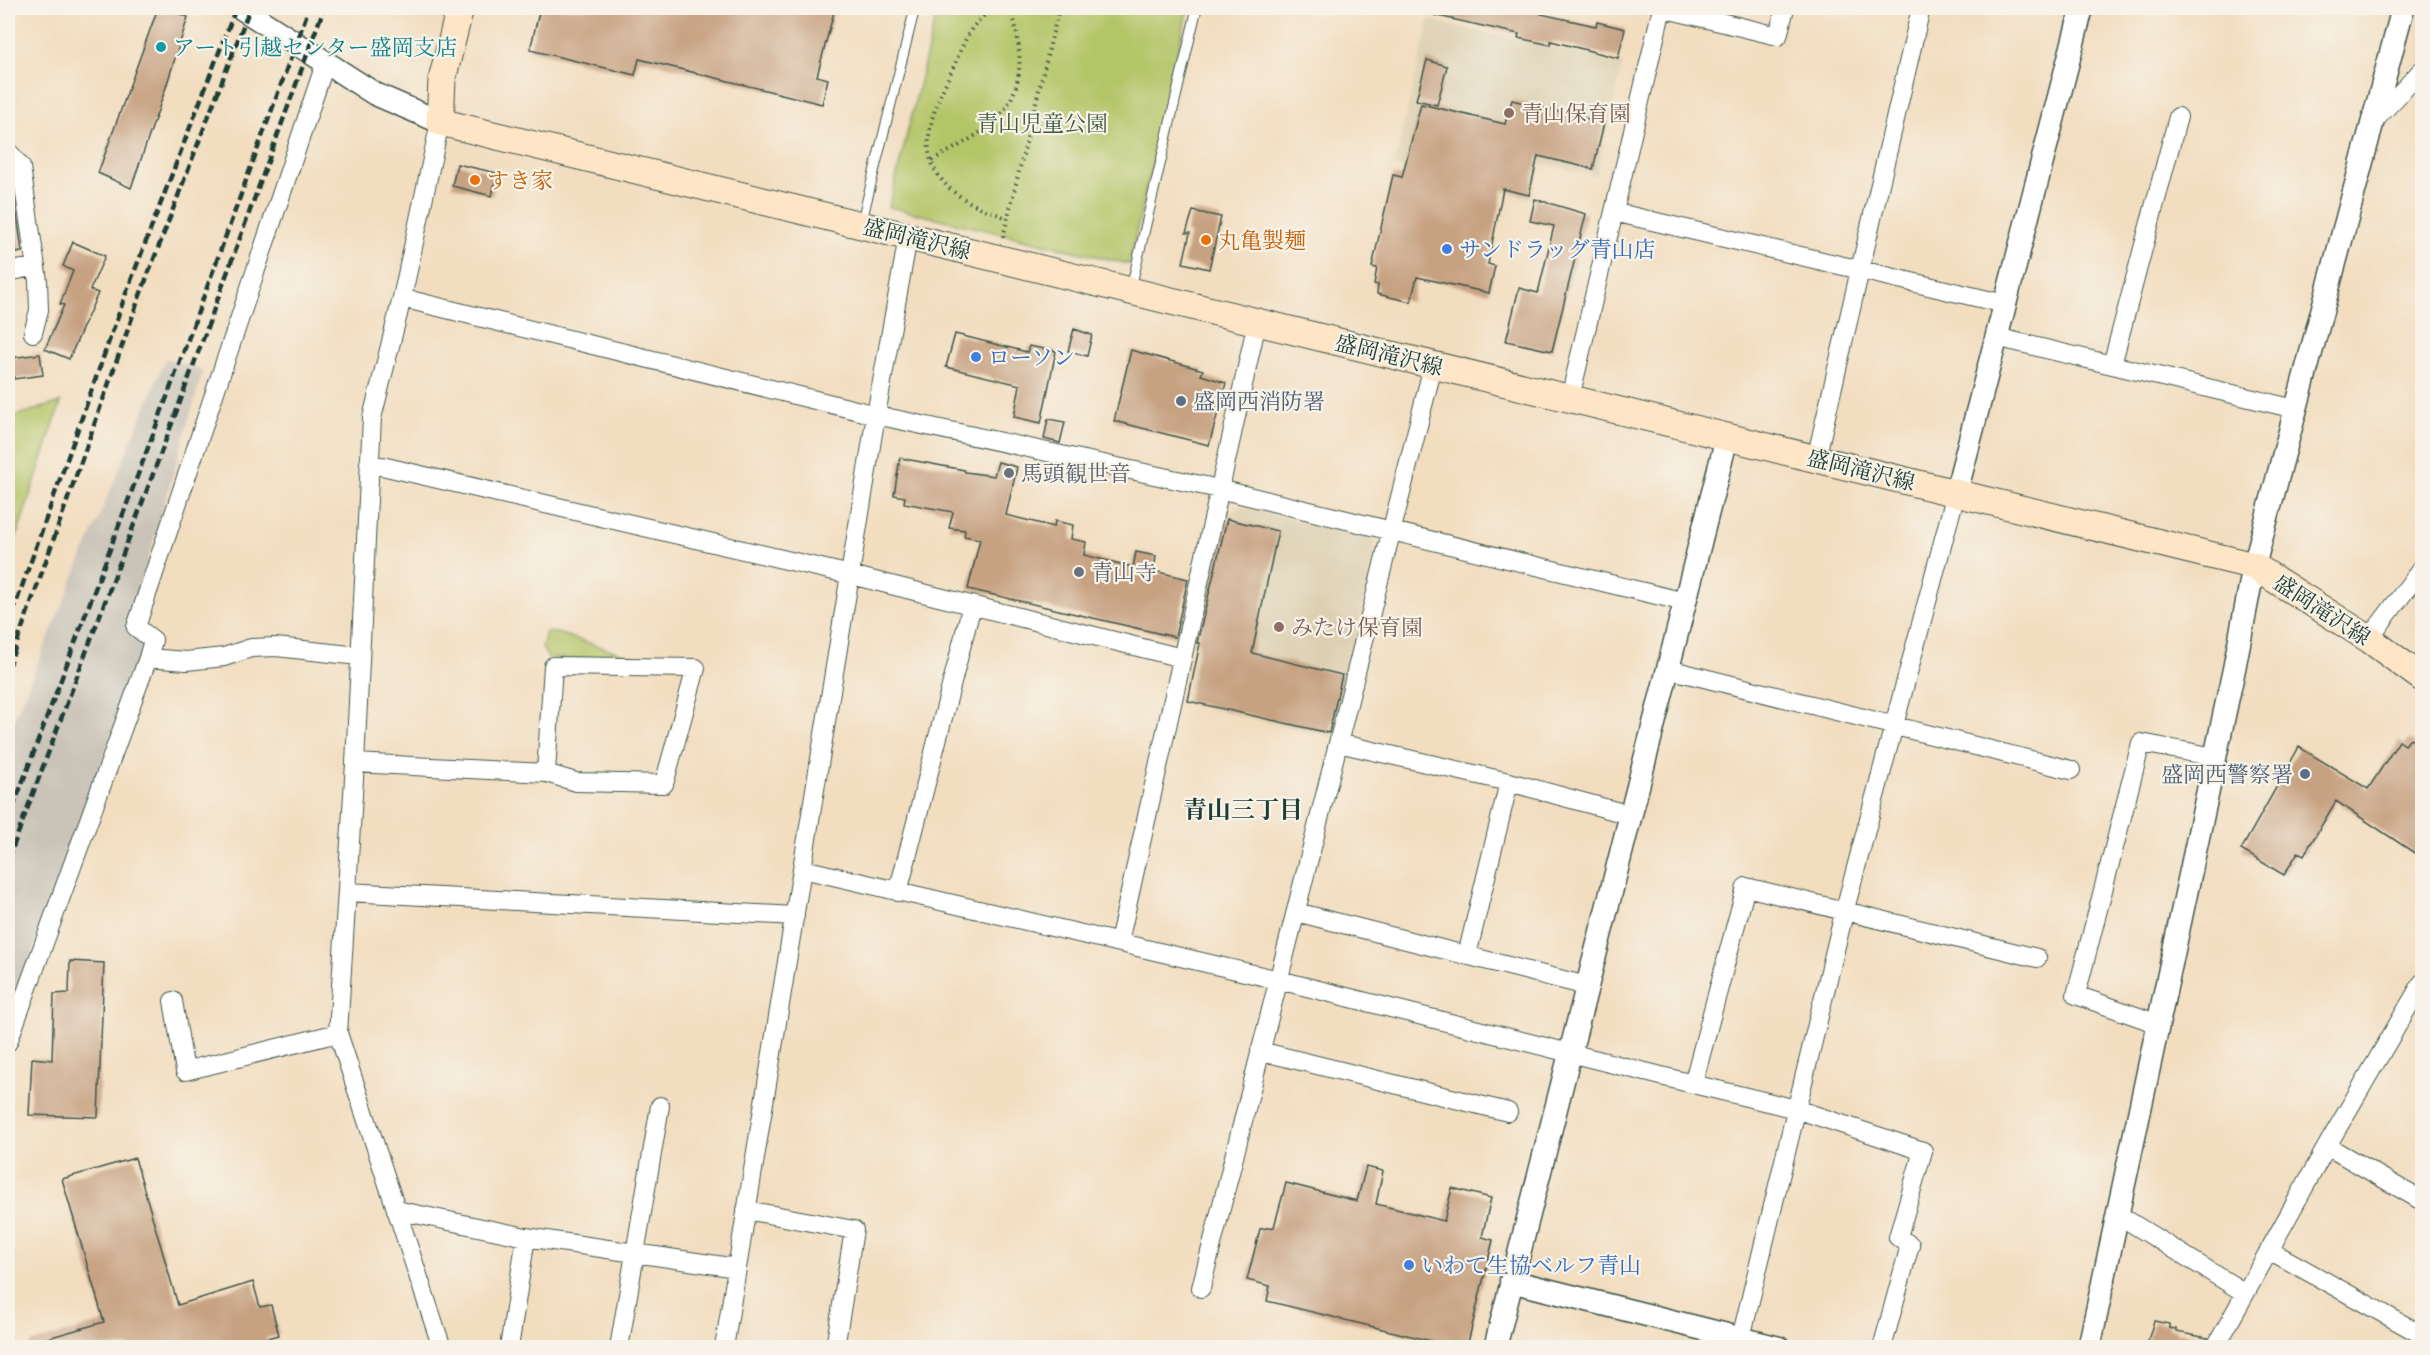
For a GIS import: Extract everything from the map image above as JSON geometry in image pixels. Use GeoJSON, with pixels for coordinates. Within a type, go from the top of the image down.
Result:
{"type":"FeatureCollection","features":[{"type":"Feature","properties":{"kind":"main road"},"geometry":{"type":"LineString","coordinates":[[440,122],[442,80],[460,8]]}},
{"type":"Feature","properties":{"kind":"main road","name":"盛岡滝沢線"},"geometry":{"type":"LineString","coordinates":[[440,122],[2254,566],[2369,639],[2422,678]]}},
{"type":"Feature","properties":{"kind":"street"},"geometry":{"type":"LineString","coordinates":[[240,8],[326,61],[348,79],[375,94],[440,122],[402,298],[372,418],[355,763],[338,1033],[442,1347]]}},
{"type":"Feature","properties":{"kind":"street"},"geometry":{"type":"LineString","coordinates":[[1570,398],[1662,8],[1778,36],[1785,8]]}},
{"type":"Feature","properties":{"kind":"street"},"geometry":{"type":"LineString","coordinates":[[1816,459],[1921,8]]}},
{"type":"Feature","properties":{"kind":"street"},"geometry":{"type":"LineString","coordinates":[[1741,1338],[1845,909],[2082,8]]}},
{"type":"Feature","properties":{"kind":"street"},"geometry":{"type":"LineString","coordinates":[[2089,1347],[2254,566],[2403,8]]}},
{"type":"Feature","properties":{"kind":"street"},"geometry":{"type":"LineString","coordinates":[[8,1042],[148,658],[153,640],[136,627],[326,61]]}},
{"type":"Feature","properties":{"kind":"street"},"geometry":{"type":"LineString","coordinates":[[2372,124],[2422,70]]}},
{"type":"Feature","properties":{"kind":"street"},"geometry":{"type":"LineString","coordinates":[[2112,365],[2178,117]]}},
{"type":"Feature","properties":{"kind":"street"},"geometry":{"type":"LineString","coordinates":[[8,151],[21,167],[36,266],[39,310],[33,333]]}},
{"type":"Feature","properties":{"kind":"street"},"geometry":{"type":"LineString","coordinates":[[1614,212],[2005,304]]}},
{"type":"Feature","properties":{"kind":"street"},"geometry":{"type":"LineString","coordinates":[[724,1347],[876,415],[908,237]]}},
{"type":"Feature","properties":{"kind":"street"},"geometry":{"type":"LineString","coordinates":[[8,272],[36,266]]}},
{"type":"Feature","properties":{"kind":"street"},"geometry":{"type":"LineString","coordinates":[[402,298],[876,415],[1220,489],[1685,602]]}},
{"type":"Feature","properties":{"kind":"street"},"geometry":{"type":"LineString","coordinates":[[1119,942],[1257,322]]}},
{"type":"Feature","properties":{"kind":"street"},"geometry":{"type":"LineString","coordinates":[[1996,337],[2295,409]]}},
{"type":"Feature","properties":{"kind":"street"},"geometry":{"type":"LineString","coordinates":[[1201,1288],[1433,366]]}},
{"type":"Feature","properties":{"kind":"street"},"geometry":{"type":"LineString","coordinates":[[1494,1347],[1727,437]]}},
{"type":"Feature","properties":{"kind":"street"},"geometry":{"type":"LineString","coordinates":[[369,463],[851,575],[1182,658]]}},
{"type":"Feature","properties":{"kind":"street"},"geometry":{"type":"LineString","coordinates":[[2369,639],[2422,568]]}},
{"type":"Feature","properties":{"kind":"street"},"geometry":{"type":"LineString","coordinates":[[898,892],[972,605]]}},
{"type":"Feature","properties":{"kind":"street"},"geometry":{"type":"LineString","coordinates":[[148,658],[186,661],[224,657],[251,648],[276,647],[359,656]]}},
{"type":"Feature","properties":{"kind":"street"},"geometry":{"type":"LineString","coordinates":[[355,763],[546,773],[576,782],[664,784],[696,668],[553,666],[546,773]]}},
{"type":"Feature","properties":{"kind":"street"},"geometry":{"type":"LineString","coordinates":[[1668,669],[2071,770]]}},
{"type":"Feature","properties":{"kind":"street"},"geometry":{"type":"LineString","coordinates":[[1338,743],[1509,782],[1630,815]]}},
{"type":"Feature","properties":{"kind":"street"},"geometry":{"type":"LineString","coordinates":[[2150,1022],[2076,995],[2142,743],[2215,757]]}},
{"type":"Feature","properties":{"kind":"street"},"geometry":{"type":"LineString","coordinates":[[1467,955],[1509,782]]}},
{"type":"Feature","properties":{"kind":"street"},"geometry":{"type":"LineString","coordinates":[[803,869],[1279,980],[1570,1052],[1796,1109],[1923,1151],[1898,1237],[1910,1245],[1882,1347]]}},
{"type":"Feature","properties":{"kind":"street"},"geometry":{"type":"LineString","coordinates":[[1693,1084],[1746,886],[2037,958]]}},
{"type":"Feature","properties":{"kind":"street"},"geometry":{"type":"LineString","coordinates":[[347,892],[795,916]]}},
{"type":"Feature","properties":{"kind":"street"},"geometry":{"type":"LineString","coordinates":[[1296,912],[1587,986]]}},
{"type":"Feature","properties":{"kind":"street"},"geometry":{"type":"LineString","coordinates":[[2215,1347],[2327,1146],[2422,983]]}},
{"type":"Feature","properties":{"kind":"street"},"geometry":{"type":"LineString","coordinates":[[173,1000],[185,1071],[338,1033]]}},
{"type":"Feature","properties":{"kind":"street"},"geometry":{"type":"LineString","coordinates":[[1260,1052],[1508,1112]]}},
{"type":"Feature","properties":{"kind":"street"},"geometry":{"type":"LineString","coordinates":[[619,1347],[660,1106]]}},
{"type":"Feature","properties":{"kind":"street"},"geometry":{"type":"LineString","coordinates":[[2327,1146],[2422,1201]]}},
{"type":"Feature","properties":{"kind":"street"},"geometry":{"type":"LineString","coordinates":[[396,1210],[526,1237],[737,1268]]}},
{"type":"Feature","properties":{"kind":"street"},"geometry":{"type":"LineString","coordinates":[[746,1210],[854,1230],[834,1347]]}},
{"type":"Feature","properties":{"kind":"street"},"geometry":{"type":"LineString","coordinates":[[2117,1214],[2245,1293]]}},
{"type":"Feature","properties":{"kind":"street"},"geometry":{"type":"LineString","coordinates":[[509,1347],[526,1237]]}},
{"type":"Feature","properties":{"kind":"street"},"geometry":{"type":"LineString","coordinates":[[2270,1250],[2422,1335]]}},
{"type":"Feature","properties":{"kind":"street"},"geometry":{"type":"LineString","coordinates":[[1511,1281],[1779,1347]]}},
{"type":"Feature","properties":{"kind":"street"},"geometry":{"type":"LineString","coordinates":[[2420,1347],[2422,1343]]}},
{"type":"Feature","properties":{"kind":"lane"},"geometry":{"type":"LineString","coordinates":[[861,225],[915,8]]}},
{"type":"Feature","properties":{"kind":"lane"},"geometry":{"type":"LineString","coordinates":[[1130,291],[1197,8]]}},
{"type":"Feature","properties":{"kind":"path"},"geometry":{"type":"LineString","coordinates":[[993,8],[972,28],[945,85],[932,121],[929,140],[935,169],[947,187],[962,199],[1007,218]]}},
{"type":"Feature","properties":{"kind":"path"},"geometry":{"type":"LineString","coordinates":[[932,160],[958,147],[989,126],[1012,101],[1020,72],[1020,58],[1011,8]]}},
{"type":"Feature","properties":{"kind":"path"},"geometry":{"type":"LineString","coordinates":[[1002,238],[1059,8]]}},
{"type":"Feature","properties":{"kind":"shaded area","name":"青山保育園"},"geometry":{"type":"Polygon","coordinates":[[[1429,20],[1623,63],[1596,176],[1540,163],[1531,199],[1394,166],[1429,20]]]}},
{"type":"Feature","properties":{"kind":"shaded area"},"geometry":{"type":"Polygon","coordinates":[[[166,358],[203,371],[127,632],[147,641],[8,1017],[8,734],[166,358]]]}},
{"type":"Feature","properties":{"kind":"shaded area","name":"みたけ保育園"},"geometry":{"type":"Polygon","coordinates":[[[1242,506],[1371,538],[1376,550],[1333,737],[1184,703],[1223,517],[1242,506]]]}},
{"type":"Feature","properties":{"kind":"green space","name":"青山児童公園"},"geometry":{"type":"Polygon","coordinates":[[[938,8],[1188,8],[1129,264],[889,207],[938,8]]]}},
{"type":"Feature","properties":{"kind":"green space"},"geometry":{"type":"Polygon","coordinates":[[[61,402],[8,562],[8,418],[61,402]]]}},
{"type":"Feature","properties":{"kind":"green space"},"geometry":{"type":"Polygon","coordinates":[[[546,632],[557,633],[650,662],[548,658],[542,648],[546,632]]]}},
{"type":"Feature","properties":{"kind":"building"},"geometry":{"type":"Polygon","coordinates":[[[158,8],[188,17],[131,188],[98,173],[158,8]]]}},
{"type":"Feature","properties":{"kind":"building"},"geometry":{"type":"Polygon","coordinates":[[[540,8],[835,8],[817,76],[828,79],[822,104],[639,59],[635,75],[530,50],[540,8]]]}},
{"type":"Feature","properties":{"kind":"building"},"geometry":{"type":"Polygon","coordinates":[[[1434,8],[1533,8],[1541,10],[1541,14],[1596,26],[1597,22],[1625,29],[1618,58],[1551,41],[1551,45],[1518,38],[1519,34],[1433,15],[1434,8]]]}},
{"type":"Feature","properties":{"kind":"building"},"geometry":{"type":"Polygon","coordinates":[[[1427,60],[1447,66],[1437,105],[1416,100],[1427,60]]]}},
{"type":"Feature","properties":{"kind":"building"},"geometry":{"type":"Polygon","coordinates":[[[1512,100],[1604,123],[1593,169],[1538,156],[1529,195],[1503,189],[1488,264],[1495,266],[1489,293],[1417,277],[1411,302],[1377,294],[1378,285],[1374,284],[1377,268],[1372,267],[1393,175],[1402,177],[1421,104],[1505,124],[1512,100]]]}},
{"type":"Feature","properties":{"kind":"building","name":"すき家"},"geometry":{"type":"Polygon","coordinates":[[[457,164],[497,173],[492,196],[452,186],[457,164]]]}},
{"type":"Feature","properties":{"kind":"building"},"geometry":{"type":"Polygon","coordinates":[[[1535,199],[1586,214],[1552,351],[1506,341],[1519,288],[1538,293],[1554,226],[1530,221],[1535,199]]]}},
{"type":"Feature","properties":{"kind":"building"},"geometry":{"type":"Polygon","coordinates":[[[8,201],[15,201],[22,252],[8,254],[8,201]]]}},
{"type":"Feature","properties":{"kind":"building"},"geometry":{"type":"Polygon","coordinates":[[[1193,211],[1221,217],[1209,269],[1183,263],[1190,233],[1186,233],[1193,211]]]}},
{"type":"Feature","properties":{"kind":"building"},"geometry":{"type":"Polygon","coordinates":[[[73,242],[105,256],[90,290],[98,293],[69,359],[45,349],[64,305],[60,304],[73,271],[63,266],[73,242]]]}},
{"type":"Feature","properties":{"kind":"building"},"geometry":{"type":"Polygon","coordinates":[[[1074,329],[1092,335],[1087,356],[1068,351],[1074,329]]]}},
{"type":"Feature","properties":{"kind":"building"},"geometry":{"type":"Polygon","coordinates":[[[955,334],[1027,352],[1029,346],[1056,351],[1041,423],[1014,417],[1020,385],[946,367],[955,334]]]}},
{"type":"Feature","properties":{"kind":"building"},"geometry":{"type":"Polygon","coordinates":[[[1131,350],[1203,370],[1201,375],[1226,383],[1209,445],[1114,421],[1131,350]]]}},
{"type":"Feature","properties":{"kind":"building"},"geometry":{"type":"Polygon","coordinates":[[[40,354],[43,375],[14,379],[11,358],[40,354]]]}},
{"type":"Feature","properties":{"kind":"building"},"geometry":{"type":"Polygon","coordinates":[[[1048,419],[1065,422],[1060,443],[1044,439],[1048,419]]]}},
{"type":"Feature","properties":{"kind":"building"},"geometry":{"type":"Polygon","coordinates":[[[900,458],[994,476],[998,462],[1017,467],[1006,515],[1054,527],[1055,521],[1073,525],[1071,539],[1086,542],[1084,555],[1133,567],[1136,552],[1156,556],[1154,571],[1188,579],[1175,637],[968,589],[980,539],[964,536],[965,530],[949,528],[953,512],[904,503],[905,497],[894,495],[900,458]]]}},
{"type":"Feature","properties":{"kind":"building"},"geometry":{"type":"Polygon","coordinates":[[[1227,519],[1278,531],[1252,653],[1342,675],[1329,733],[1188,701],[1200,643],[1197,643],[1227,519]]]}},
{"type":"Feature","properties":{"kind":"building"},"geometry":{"type":"Polygon","coordinates":[[[2410,739],[2422,747],[2422,858],[2336,801],[2304,855],[2298,852],[2284,875],[2241,850],[2299,747],[2368,789],[2399,741],[2405,745],[2410,739]]]}},
{"type":"Feature","properties":{"kind":"building"},"geometry":{"type":"Polygon","coordinates":[[[70,961],[104,963],[98,1117],[29,1115],[32,1058],[52,1060],[54,994],[69,993],[70,961]]]}},
{"type":"Feature","properties":{"kind":"building"},"geometry":{"type":"Polygon","coordinates":[[[135,1158],[178,1305],[253,1282],[260,1307],[271,1305],[279,1335],[266,1338],[269,1347],[30,1347],[30,1343],[104,1322],[62,1179],[135,1158]]]}},
{"type":"Feature","properties":{"kind":"building"},"geometry":{"type":"Polygon","coordinates":[[[1366,1167],[1383,1171],[1376,1204],[1444,1221],[1452,1188],[1491,1198],[1482,1237],[1493,1240],[1467,1347],[1456,1347],[1267,1301],[1270,1286],[1247,1280],[1260,1229],[1274,1227],[1286,1183],[1357,1201],[1366,1167]]]}},
{"type":"Feature","properties":{"kind":"building"},"geometry":{"type":"Polygon","coordinates":[[[2154,1321],[2169,1324],[2169,1328],[2176,1329],[2176,1332],[2208,1338],[2204,1347],[2146,1347],[2154,1321]]]}},
{"type":"Feature","properties":{"kind":"railway"},"geometry":{"type":"LineString","coordinates":[[8,626],[125,296],[236,8]]}},
{"type":"Feature","properties":{"kind":"railway"},"geometry":{"type":"LineString","coordinates":[[8,668],[139,298],[250,8]]}},
{"type":"Feature","properties":{"kind":"railway"},"geometry":{"type":"LineString","coordinates":[[8,821],[167,397],[309,8]]}},
{"type":"Feature","properties":{"kind":"railway"},"geometry":{"type":"LineString","coordinates":[[8,860],[180,402],[324,8]]}},
{"type":"Feature","properties":{"kind":"place","name":"アート引越センター盛岡支店"},"geometry":{"type":"Point","coordinates":[161,47]}},
{"type":"Feature","properties":{"kind":"place","name":"青山保育園"},"geometry":{"type":"Point","coordinates":[1509,113]}},
{"type":"Feature","properties":{"kind":"place","name":"すき家"},"geometry":{"type":"Point","coordinates":[475,180]}},
{"type":"Feature","properties":{"kind":"place","name":"丸亀製麺"},"geometry":{"type":"Point","coordinates":[1206,240]}},
{"type":"Feature","properties":{"kind":"place","name":"サンドラッグ青山店"},"geometry":{"type":"Point","coordinates":[1447,249]}},
{"type":"Feature","properties":{"kind":"place","name":"ローソン"},"geometry":{"type":"Point","coordinates":[976,357]}},
{"type":"Feature","properties":{"kind":"place","name":"盛岡西消防署"},"geometry":{"type":"Point","coordinates":[1181,401]}},
{"type":"Feature","properties":{"kind":"place","name":"馬頭観世音"},"geometry":{"type":"Point","coordinates":[1009,473]}},
{"type":"Feature","properties":{"kind":"place","name":"青山寺"},"geometry":{"type":"Point","coordinates":[1079,572]}},
{"type":"Feature","properties":{"kind":"place","name":"みたけ保育園"},"geometry":{"type":"Point","coordinates":[1279,627]}},
{"type":"Feature","properties":{"kind":"place","name":"盛岡西警察署"},"geometry":{"type":"Point","coordinates":[2305,774]}},
{"type":"Feature","properties":{"kind":"place","name":"いわて生協ベルフ青山"},"geometry":{"type":"Point","coordinates":[1409,1265]}},
{"type":"Feature","properties":{"kind":"district","name":"青山三丁目"},"geometry":{"type":"Point","coordinates":[1243,809]}}]}
